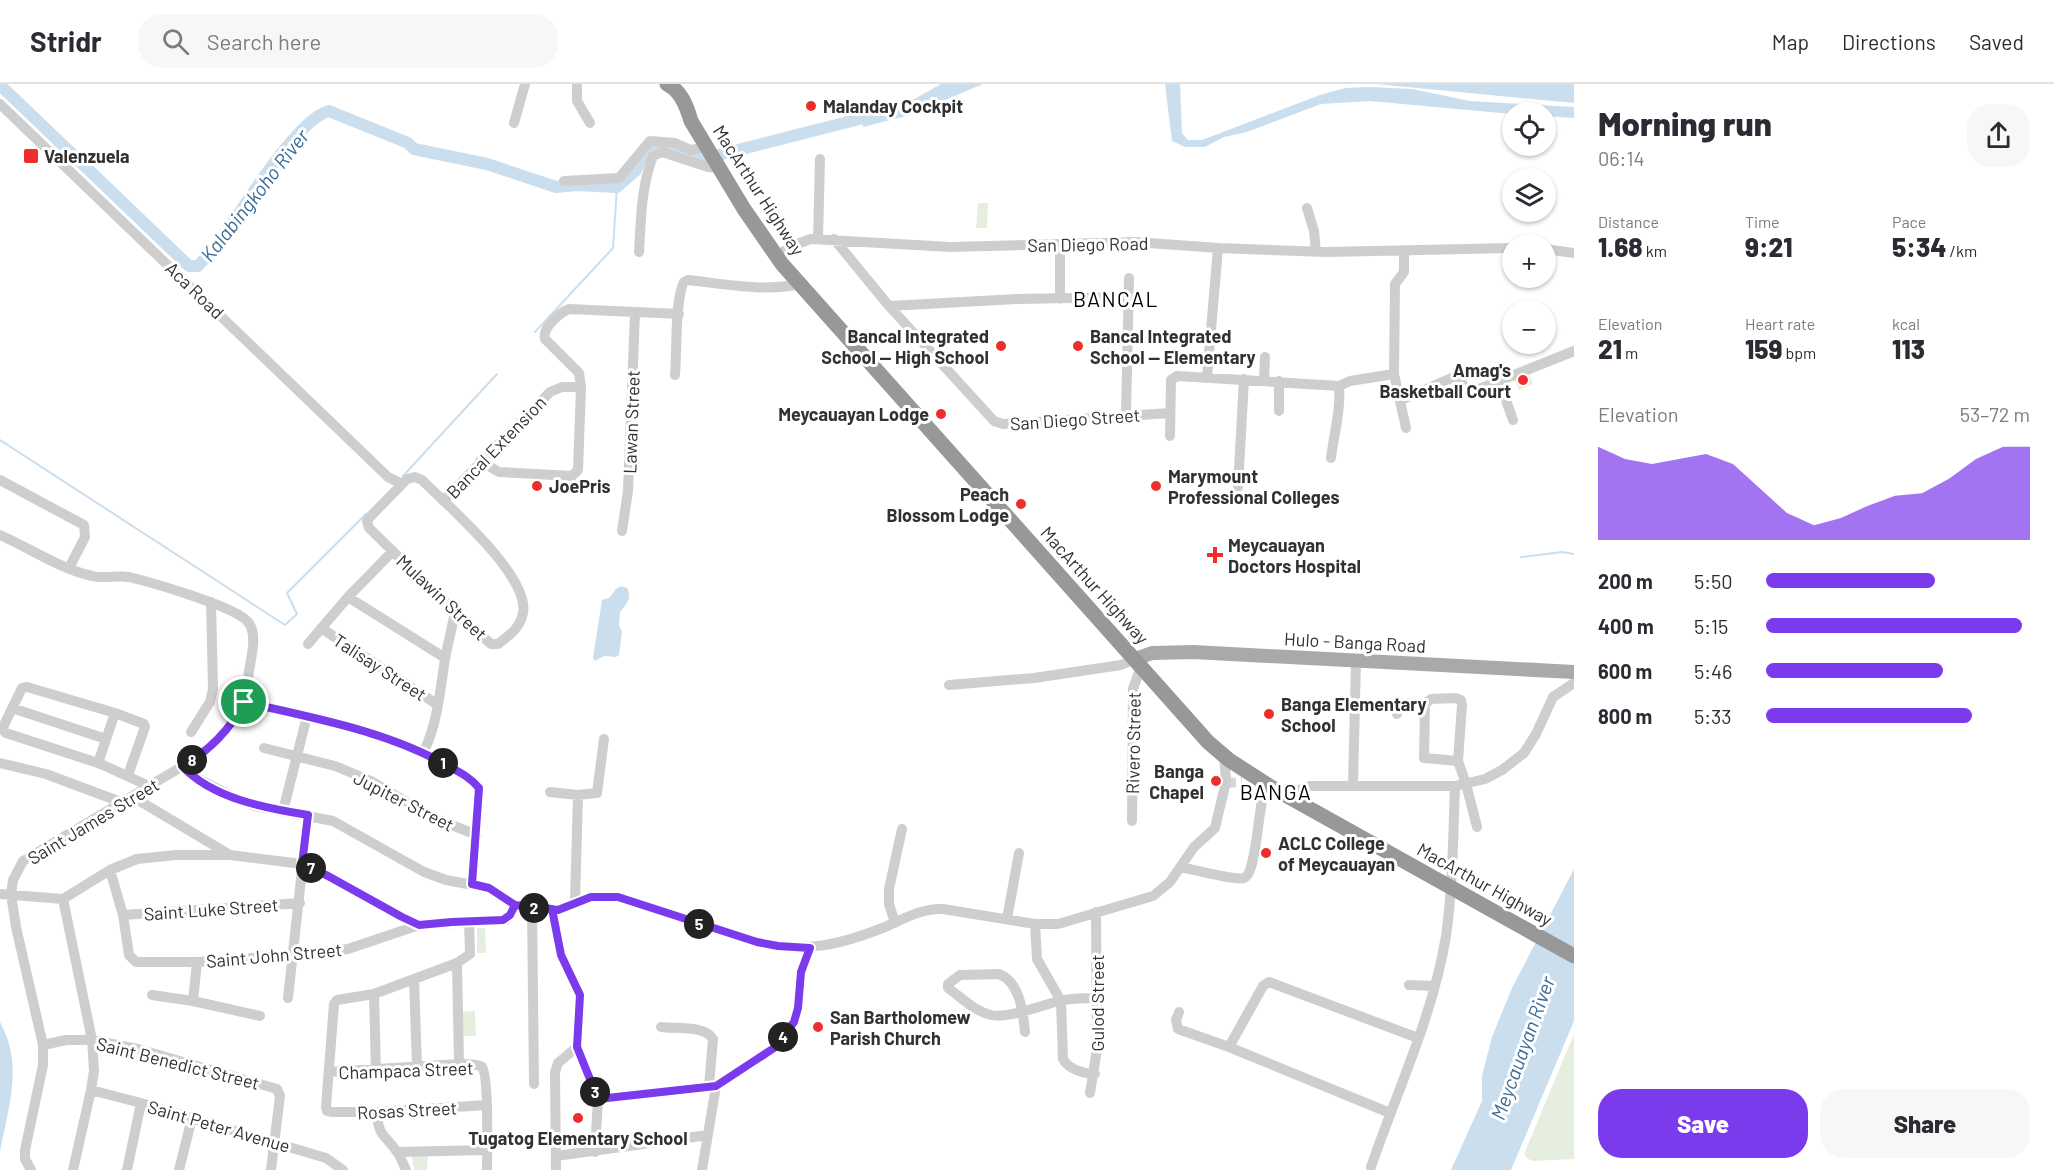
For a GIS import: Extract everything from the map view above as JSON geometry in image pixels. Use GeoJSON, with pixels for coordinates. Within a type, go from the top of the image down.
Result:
{"type":"FeatureCollection","features":[{"type":"Feature","properties":{"kind":"highway","name":"MacArthur Highway"},"geometry":{"type":"LineString","coordinates":[[666,84],[674,87],[687,107],[691,121],[744,209],[800,285],[1208,742],[1246,778],[1267,784],[1574,956]]}},
{"type":"Feature","properties":{"kind":"main road","name":"Hulo - Banga Road"},"geometry":{"type":"LineString","coordinates":[[1138,662],[1152,653],[1193,652],[1574,672]]}},
{"type":"Feature","properties":{"kind":"street"},"geometry":{"type":"LineString","coordinates":[[514,123],[525,84]]}},
{"type":"Feature","properties":{"kind":"street"},"geometry":{"type":"LineString","coordinates":[[577,84],[577,101],[590,123]]}},
{"type":"Feature","properties":{"kind":"street","name":"Aca Road"},"geometry":{"type":"LineString","coordinates":[[0,104],[388,477],[402,484]]}},
{"type":"Feature","properties":{"kind":"street"},"geometry":{"type":"LineString","coordinates":[[564,181],[619,178],[650,141],[675,143],[714,157],[708,167],[662,152],[653,156],[646,175],[643,193],[639,252]]}},
{"type":"Feature","properties":{"kind":"street"},"geometry":{"type":"LineString","coordinates":[[818,239],[820,159]]}},
{"type":"Feature","properties":{"kind":"street"},"geometry":{"type":"LineString","coordinates":[[1307,208],[1314,231],[1316,252]]}},
{"type":"Feature","properties":{"kind":"street","name":"San Diego Road"},"geometry":{"type":"LineString","coordinates":[[777,256],[791,246],[811,239],[919,246],[1135,242],[1316,252],[1502,248]]}},
{"type":"Feature","properties":{"kind":"street","name":"San Diego Street"},"geometry":{"type":"LineString","coordinates":[[834,239],[889,306],[994,421],[1003,424],[1170,413]]}},
{"type":"Feature","properties":{"kind":"street"},"geometry":{"type":"LineString","coordinates":[[1060,244],[1060,299]]}},
{"type":"Feature","properties":{"kind":"street"},"geometry":{"type":"LineString","coordinates":[[1207,377],[1218,248]]}},
{"type":"Feature","properties":{"kind":"street"},"geometry":{"type":"LineString","coordinates":[[1404,251],[1404,272],[1395,284],[1395,374],[1406,428]]}},
{"type":"Feature","properties":{"kind":"street"},"geometry":{"type":"LineString","coordinates":[[1556,251],[1574,253]]}},
{"type":"Feature","properties":{"kind":"street"},"geometry":{"type":"LineString","coordinates":[[1126,415],[1129,278]]}},
{"type":"Feature","properties":{"kind":"street"},"geometry":{"type":"LineString","coordinates":[[675,375],[679,314],[684,282],[688,280],[761,287],[800,285]]}},
{"type":"Feature","properties":{"kind":"street"},"geometry":{"type":"LineString","coordinates":[[889,306],[1129,297]]}},
{"type":"Feature","properties":{"kind":"street"},"geometry":{"type":"LineString","coordinates":[[480,461],[499,472],[572,476],[576,474],[578,470],[579,373],[543,335],[563,312],[569,309],[679,314]]}},
{"type":"Feature","properties":{"kind":"street","name":"Lawan Street"},"geometry":{"type":"LineString","coordinates":[[622,531],[628,491],[635,313]]}},
{"type":"Feature","properties":{"kind":"street"},"geometry":{"type":"LineString","coordinates":[[1401,400],[1456,376],[1460,377],[1465,391],[1469,393],[1574,351]]}},
{"type":"Feature","properties":{"kind":"street"},"geometry":{"type":"LineString","coordinates":[[1264,380],[1265,357]]}},
{"type":"Feature","properties":{"kind":"street"},"geometry":{"type":"LineString","coordinates":[[1170,436],[1171,380],[1173,377],[1264,380],[1339,386],[1350,381],[1395,374]]}},
{"type":"Feature","properties":{"kind":"street"},"geometry":{"type":"LineString","coordinates":[[1238,487],[1244,379]]}},
{"type":"Feature","properties":{"kind":"street"},"geometry":{"type":"LineString","coordinates":[[1279,381],[1279,411]]}},
{"type":"Feature","properties":{"kind":"street"},"geometry":{"type":"LineString","coordinates":[[1499,381],[1512,420]]}},
{"type":"Feature","properties":{"kind":"street"},"geometry":{"type":"LineString","coordinates":[[1331,458],[1340,404],[1339,386]]}},
{"type":"Feature","properties":{"kind":"street","name":"Bancal Extension"},"geometry":{"type":"LineString","coordinates":[[402,484],[407,479],[415,477],[422,480],[443,501],[550,392],[562,387],[580,387]]}},
{"type":"Feature","properties":{"kind":"street"},"geometry":{"type":"LineString","coordinates":[[0,480],[84,525],[85,537],[69,568]]}},
{"type":"Feature","properties":{"kind":"street"},"geometry":{"type":"LineString","coordinates":[[308,645],[348,597],[393,551],[372,531],[368,521],[402,484]]}},
{"type":"Feature","properties":{"kind":"street","name":"Mulawin Street"},"geometry":{"type":"LineString","coordinates":[[393,551],[491,644],[498,644],[515,631],[523,612],[523,601],[515,582],[489,546],[443,501]]}},
{"type":"Feature","properties":{"kind":"street"},"geometry":{"type":"LineString","coordinates":[[0,535],[69,568],[93,576],[127,577],[211,602],[245,618],[251,627],[252,644],[244,702],[307,716],[424,751],[472,779],[479,788],[472,884]]}},
{"type":"Feature","properties":{"kind":"street"},"geometry":{"type":"LineString","coordinates":[[348,597],[445,658]]}},
{"type":"Feature","properties":{"kind":"street"},"geometry":{"type":"LineString","coordinates":[[191,732],[210,702],[213,690],[211,602]]}},
{"type":"Feature","properties":{"kind":"street"},"geometry":{"type":"LineString","coordinates":[[424,751],[430,739],[438,705],[455,612]]}},
{"type":"Feature","properties":{"kind":"street","name":"Talisay Street"},"geometry":{"type":"LineString","coordinates":[[321,628],[438,705]]}},
{"type":"Feature","properties":{"kind":"street"},"geometry":{"type":"LineString","coordinates":[[1353,786],[1356,660]]}},
{"type":"Feature","properties":{"kind":"street"},"geometry":{"type":"LineString","coordinates":[[949,685],[1034,678],[1138,662]]}},
{"type":"Feature","properties":{"kind":"street","name":"Rivero Street"},"geometry":{"type":"LineString","coordinates":[[1132,821],[1133,689],[1138,662]]}},
{"type":"Feature","properties":{"kind":"street"},"geometry":{"type":"LineString","coordinates":[[1293,800],[1300,790],[1310,786],[1461,785],[1494,774],[1524,753],[1536,734],[1553,697],[1574,682]]}},
{"type":"Feature","properties":{"kind":"street"},"geometry":{"type":"LineString","coordinates":[[128,775],[145,727],[144,724],[115,713],[24,687],[4,725],[3,730],[6,733],[128,775],[151,787]]}},
{"type":"Feature","properties":{"kind":"street"},"geometry":{"type":"LineString","coordinates":[[1371,1167],[1435,986],[1446,937],[1461,785],[1458,762],[1461,700],[1431,699],[1425,704],[1398,703],[1397,714]]}},
{"type":"Feature","properties":{"kind":"street","name":"Saint James Street"},"geometry":{"type":"LineString","coordinates":[[31,1170],[25,1159],[25,1150],[43,1065],[43,1045],[5,894],[23,861],[121,802],[151,787],[202,752],[231,725],[244,702]]}},
{"type":"Feature","properties":{"kind":"street"},"geometry":{"type":"LineString","coordinates":[[1425,704],[1424,758],[1458,762]]}},
{"type":"Feature","properties":{"kind":"street"},"geometry":{"type":"LineString","coordinates":[[12,708],[106,739]]}},
{"type":"Feature","properties":{"kind":"street"},"geometry":{"type":"LineString","coordinates":[[98,764],[115,713]]}},
{"type":"Feature","properties":{"kind":"street"},"geometry":{"type":"LineString","coordinates":[[283,811],[307,716]]}},
{"type":"Feature","properties":{"kind":"street"},"geometry":{"type":"LineString","coordinates":[[550,792],[578,795],[597,793],[604,739]]}},
{"type":"Feature","properties":{"kind":"street","name":"Jupiter Street"},"geometry":{"type":"LineString","coordinates":[[264,748],[335,766],[371,781],[434,818],[477,836]]}},
{"type":"Feature","properties":{"kind":"street"},"geometry":{"type":"LineString","coordinates":[[182,766],[195,777],[233,797],[255,806],[333,821],[430,874],[446,880],[489,888],[515,905],[552,909],[564,908],[591,897],[618,897],[757,942],[810,948],[851,940],[935,909],[1035,924],[1059,924],[1153,896],[1170,882],[1194,847],[1215,828],[1226,783],[1224,756]]}},
{"type":"Feature","properties":{"kind":"street"},"geometry":{"type":"LineString","coordinates":[[0,764],[46,774],[121,802]]}},
{"type":"Feature","properties":{"kind":"street"},"geometry":{"type":"LineString","coordinates":[[1180,867],[1236,878],[1246,876],[1251,870],[1262,797],[1267,784]]}},
{"type":"Feature","properties":{"kind":"street"},"geometry":{"type":"LineString","coordinates":[[1461,785],[1477,827]]}},
{"type":"Feature","properties":{"kind":"street"},"geometry":{"type":"LineString","coordinates":[[575,902],[578,795]]}},
{"type":"Feature","properties":{"kind":"street"},"geometry":{"type":"LineString","coordinates":[[132,797],[230,855]]}},
{"type":"Feature","properties":{"kind":"street"},"geometry":{"type":"LineString","coordinates":[[288,998],[308,815]]}},
{"type":"Feature","properties":{"kind":"street"},"geometry":{"type":"LineString","coordinates":[[895,923],[889,904],[889,889],[902,830]]}},
{"type":"Feature","properties":{"kind":"street"},"geometry":{"type":"LineString","coordinates":[[1006,919],[1019,854]]}},
{"type":"Feature","properties":{"kind":"street"},"geometry":{"type":"LineString","coordinates":[[5,894],[63,899],[110,870],[137,859],[176,855],[230,855],[302,864],[419,925]]}},
{"type":"Feature","properties":{"kind":"street"},"geometry":{"type":"LineString","coordinates":[[110,870],[123,915]]}},
{"type":"Feature","properties":{"kind":"street"},"geometry":{"type":"LineString","coordinates":[[63,899],[92,1040],[94,1071],[73,1170]]}},
{"type":"Feature","properties":{"kind":"street","name":"Saint Luke Street"},"geometry":{"type":"LineString","coordinates":[[123,915],[300,903]]}},
{"type":"Feature","properties":{"kind":"street","name":"Saint John Street"},"geometry":{"type":"LineString","coordinates":[[123,915],[129,955],[136,962],[197,962],[348,949],[419,925],[506,920],[515,905]]}},
{"type":"Feature","properties":{"kind":"street"},"geometry":{"type":"LineString","coordinates":[[532,908],[534,1084]]}},
{"type":"Feature","properties":{"kind":"street"},"geometry":{"type":"LineString","coordinates":[[552,909],[561,955],[580,995],[577,1047],[598,1099],[595,1152]]}},
{"type":"Feature","properties":{"kind":"street","name":"Gulod Street"},"geometry":{"type":"LineString","coordinates":[[1090,1093],[1095,1074],[1097,1049],[1096,912]]}},
{"type":"Feature","properties":{"kind":"street"},"geometry":{"type":"LineString","coordinates":[[329,1072],[334,1004],[341,998],[374,994],[457,963],[470,954],[470,921]]}},
{"type":"Feature","properties":{"kind":"street"},"geometry":{"type":"LineString","coordinates":[[1035,924],[1037,959],[1061,1001],[1065,1063],[1083,1072],[1095,1074]]}},
{"type":"Feature","properties":{"kind":"street"},"geometry":{"type":"LineString","coordinates":[[598,1099],[713,1086],[774,1048],[794,1022],[798,1008],[801,972],[810,948]]}},
{"type":"Feature","properties":{"kind":"street"},"geometry":{"type":"LineString","coordinates":[[193,1001],[197,962]]}},
{"type":"Feature","properties":{"kind":"street"},"geometry":{"type":"LineString","coordinates":[[457,963],[459,1064]]}},
{"type":"Feature","properties":{"kind":"street"},"geometry":{"type":"LineString","coordinates":[[1025,1032],[1023,1011],[1013,986],[1004,976],[999,974],[960,975],[953,978],[946,986],[973,1007],[996,1016],[1023,1011],[1061,1001],[1096,998]]}},
{"type":"Feature","properties":{"kind":"street"},"geometry":{"type":"LineString","coordinates":[[414,979],[417,1067]]}},
{"type":"Feature","properties":{"kind":"street"},"geometry":{"type":"LineString","coordinates":[[1228,1047],[1263,986],[1269,982],[1418,1038]]}},
{"type":"Feature","properties":{"kind":"street"},"geometry":{"type":"LineString","coordinates":[[1409,985],[1435,986]]}},
{"type":"Feature","properties":{"kind":"street"},"geometry":{"type":"LineString","coordinates":[[374,994],[376,1071]]}},
{"type":"Feature","properties":{"kind":"street"},"geometry":{"type":"LineString","coordinates":[[152,996],[193,1001],[260,1016]]}},
{"type":"Feature","properties":{"kind":"street"},"geometry":{"type":"LineString","coordinates":[[1179,1012],[1176,1020],[1178,1029],[1390,1113]]}},
{"type":"Feature","properties":{"kind":"street"},"geometry":{"type":"LineString","coordinates":[[661,1028],[703,1030],[713,1039],[713,1086],[702,1170]]}},
{"type":"Feature","properties":{"kind":"street","name":"Saint Benedict Street"},"geometry":{"type":"LineString","coordinates":[[43,1045],[66,1040],[92,1040],[138,1049],[277,1089],[280,1096],[273,1142]]}},
{"type":"Feature","properties":{"kind":"street"},"geometry":{"type":"LineString","coordinates":[[556,1170],[555,1067],[577,1047]]}},
{"type":"Feature","properties":{"kind":"street","name":"Champaca Street"},"geometry":{"type":"LineString","coordinates":[[329,1072],[376,1071],[459,1064],[478,1065],[483,1068],[486,1105]]}},
{"type":"Feature","properties":{"kind":"street","name":"Rosas Street"},"geometry":{"type":"LineString","coordinates":[[329,1072],[327,1111],[331,1112],[377,1112],[486,1105]]}},
{"type":"Feature","properties":{"kind":"street","name":"Saint Peter Avenue"},"geometry":{"type":"LineString","coordinates":[[91,1090],[326,1158],[343,1170]]}},
{"type":"Feature","properties":{"kind":"street"},"geometry":{"type":"LineString","coordinates":[[127,1170],[141,1103]]}},
{"type":"Feature","properties":{"kind":"street"},"geometry":{"type":"LineString","coordinates":[[486,1105],[487,1170]]}},
{"type":"Feature","properties":{"kind":"street"},"geometry":{"type":"LineString","coordinates":[[377,1112],[378,1127],[397,1152],[406,1170]]}},
{"type":"Feature","properties":{"kind":"street"},"geometry":{"type":"LineString","coordinates":[[179,1170],[192,1118]]}},
{"type":"Feature","properties":{"kind":"street"},"geometry":{"type":"LineString","coordinates":[[556,1156],[708,1135]]}},
{"type":"Feature","properties":{"kind":"street"},"geometry":{"type":"LineString","coordinates":[[271,1170],[273,1142]]}},
{"type":"Feature","properties":{"kind":"street"},"geometry":{"type":"LineString","coordinates":[[397,1152],[487,1150]]}},
{"type":"Feature","properties":{"kind":"street"},"geometry":{"type":"LineString","coordinates":[[325,1170],[326,1158]]}},
{"type":"Feature","properties":{"kind":"green space"},"geometry":{"type":"Polygon","coordinates":[[[978,203],[988,203],[987,228],[976,228],[978,203]]]}},
{"type":"Feature","properties":{"kind":"green space","name":"Amag's Basketball Court"},"geometry":{"type":"Polygon","coordinates":[[[1528,371],[1533,384],[1519,390],[1513,377],[1528,371]]]}},
{"type":"Feature","properties":{"kind":"green space"},"geometry":{"type":"Polygon","coordinates":[[[477,928],[485,928],[486,953],[477,953],[477,928]]]}},
{"type":"Feature","properties":{"kind":"green space"},"geometry":{"type":"Polygon","coordinates":[[[475,1011],[476,1036],[458,1036],[459,1012],[475,1011]]]}},
{"type":"Feature","properties":{"kind":"green space"},"geometry":{"type":"Polygon","coordinates":[[[1574,1034],[1574,1159],[1532,1161],[1524,1154],[1574,1034]]]}},
{"type":"Feature","properties":{"kind":"green space"},"geometry":{"type":"Polygon","coordinates":[[[428,1155],[427,1170],[414,1170],[412,1156],[428,1155]]]}},
{"type":"Feature","properties":{"kind":"water"},"geometry":{"type":"Polygon","coordinates":[[[941,84],[983,84],[910,115],[863,127],[860,112],[909,102],[941,84]]]}},
{"type":"Feature","properties":{"kind":"water"},"geometry":{"type":"Polygon","coordinates":[[[1165,84],[1180,84],[1182,133],[1188,140],[1202,140],[1320,95],[1345,88],[1412,89],[1470,101],[1502,103],[1502,113],[1370,101],[1321,104],[1247,132],[1224,137],[1205,147],[1185,147],[1172,141],[1165,84]]]}},
{"type":"Feature","properties":{"kind":"water"},"geometry":{"type":"Polygon","coordinates":[[[1376,84],[1574,84],[1574,103],[1376,84]]]}},
{"type":"Feature","properties":{"kind":"water"},"geometry":{"type":"Polygon","coordinates":[[[1556,106],[1574,107],[1574,118],[1556,117],[1556,106]]]}},
{"type":"Feature","properties":{"kind":"water"},"geometry":{"type":"Polygon","coordinates":[[[621,586],[627,588],[629,595],[628,602],[620,612],[619,625],[622,632],[619,655],[604,656],[595,661],[593,658],[602,600],[609,598],[621,586]]]}},
{"type":"Feature","properties":{"kind":"water","name":"Meycauayan River"},"geometry":{"type":"Polygon","coordinates":[[[1574,869],[1574,1021],[1511,1170],[1451,1170],[1482,1101],[1482,1076],[1492,1037],[1512,988],[1574,869]]]}},
{"type":"Feature","properties":{"kind":"water"},"geometry":{"type":"Polygon","coordinates":[[[0,1022],[7,1038],[13,1070],[10,1102],[0,1152],[0,1022]]]}},
{"type":"Feature","properties":{"kind":"waterway","name":"Kalabingkoho River"},"geometry":{"type":"LineString","coordinates":[[0,85],[189,266],[198,266],[217,245],[269,170],[301,131],[316,118],[329,111],[408,143],[414,149],[487,164],[556,187],[577,185],[617,187],[636,170],[649,147],[672,150],[699,160],[875,115]]}},
{"type":"Feature","properties":{"kind":"waterway"},"geometry":{"type":"LineString","coordinates":[[535,332],[613,248],[617,187]]}},
{"type":"Feature","properties":{"kind":"waterway"},"geometry":{"type":"LineString","coordinates":[[403,476],[497,374]]}},
{"type":"Feature","properties":{"kind":"waterway"},"geometry":{"type":"LineString","coordinates":[[0,440],[285,625],[297,614],[287,593],[366,514]]}},
{"type":"Feature","properties":{"kind":"waterway"},"geometry":{"type":"LineString","coordinates":[[1521,557],[1562,552],[1574,554]]}},
{"type":"Feature","properties":{"kind":"tunnel"},"geometry":{"type":"LineString","coordinates":[[1226,783],[1242,782]]}},
{"type":"Feature","properties":{"kind":"place","name":"Malanday Cockpit"},"geometry":{"type":"Point","coordinates":[811,106]}},
{"type":"Feature","properties":{"kind":"place","name":"Valenzuela"},"geometry":{"type":"Point","coordinates":[31,156]}},
{"type":"Feature","properties":{"kind":"place","name":"Bancal Integrated School — High School"},"geometry":{"type":"Point","coordinates":[1001,346]}},
{"type":"Feature","properties":{"kind":"place","name":"Bancal Integrated School — Elementary"},"geometry":{"type":"Point","coordinates":[1078,346]}},
{"type":"Feature","properties":{"kind":"place","name":"Amag's Basketball Court"},"geometry":{"type":"Point","coordinates":[1523,380]}},
{"type":"Feature","properties":{"kind":"place","name":"Meycauayan Lodge"},"geometry":{"type":"Point","coordinates":[941,414]}},
{"type":"Feature","properties":{"kind":"place","name":"JoePris"},"geometry":{"type":"Point","coordinates":[537,486]}},
{"type":"Feature","properties":{"kind":"place","name":"Marymount Professional Colleges"},"geometry":{"type":"Point","coordinates":[1156,486]}},
{"type":"Feature","properties":{"kind":"place","name":"Peach Blossom Lodge"},"geometry":{"type":"Point","coordinates":[1021,504]}},
{"type":"Feature","properties":{"kind":"place","name":"Meycauayan Doctors Hospital"},"geometry":{"type":"Point","coordinates":[1215,555]}},
{"type":"Feature","properties":{"kind":"place","name":"Banga Elementary School"},"geometry":{"type":"Point","coordinates":[1269,714]}},
{"type":"Feature","properties":{"kind":"place","name":"Banga Chapel"},"geometry":{"type":"Point","coordinates":[1216,781]}},
{"type":"Feature","properties":{"kind":"place","name":"ACLC College of Meycauayan"},"geometry":{"type":"Point","coordinates":[1266,853]}},
{"type":"Feature","properties":{"kind":"place","name":"San Bartholomew Parish Church"},"geometry":{"type":"Point","coordinates":[818,1027]}},
{"type":"Feature","properties":{"kind":"place","name":"Tugatog Elementary School"},"geometry":{"type":"Point","coordinates":[578,1118]}},
{"type":"Feature","properties":{"kind":"district","name":"BANCAL"},"geometry":{"type":"Point","coordinates":[1116,298]}},
{"type":"Feature","properties":{"kind":"district","name":"BANGA"},"geometry":{"type":"Point","coordinates":[1276,791]}},
{"type":"Feature","properties":{"kind":"route"},"geometry":{"type":"LineString","coordinates":[[244,702],[231,725],[202,752],[182,766],[195,777],[216,789],[255,806],[308,815],[302,864],[419,925],[506,920],[515,905],[532,908],[558,910],[591,897],[606,896],[618,897],[658,909],[690,922],[757,942],[810,948],[801,972],[798,1008],[794,1022],[774,1048],[716,1086],[598,1099],[577,1047],[580,995],[561,955],[556,936],[552,909],[515,905],[489,888],[472,884],[479,788],[472,779],[424,751],[307,716],[244,702]]}}]}
